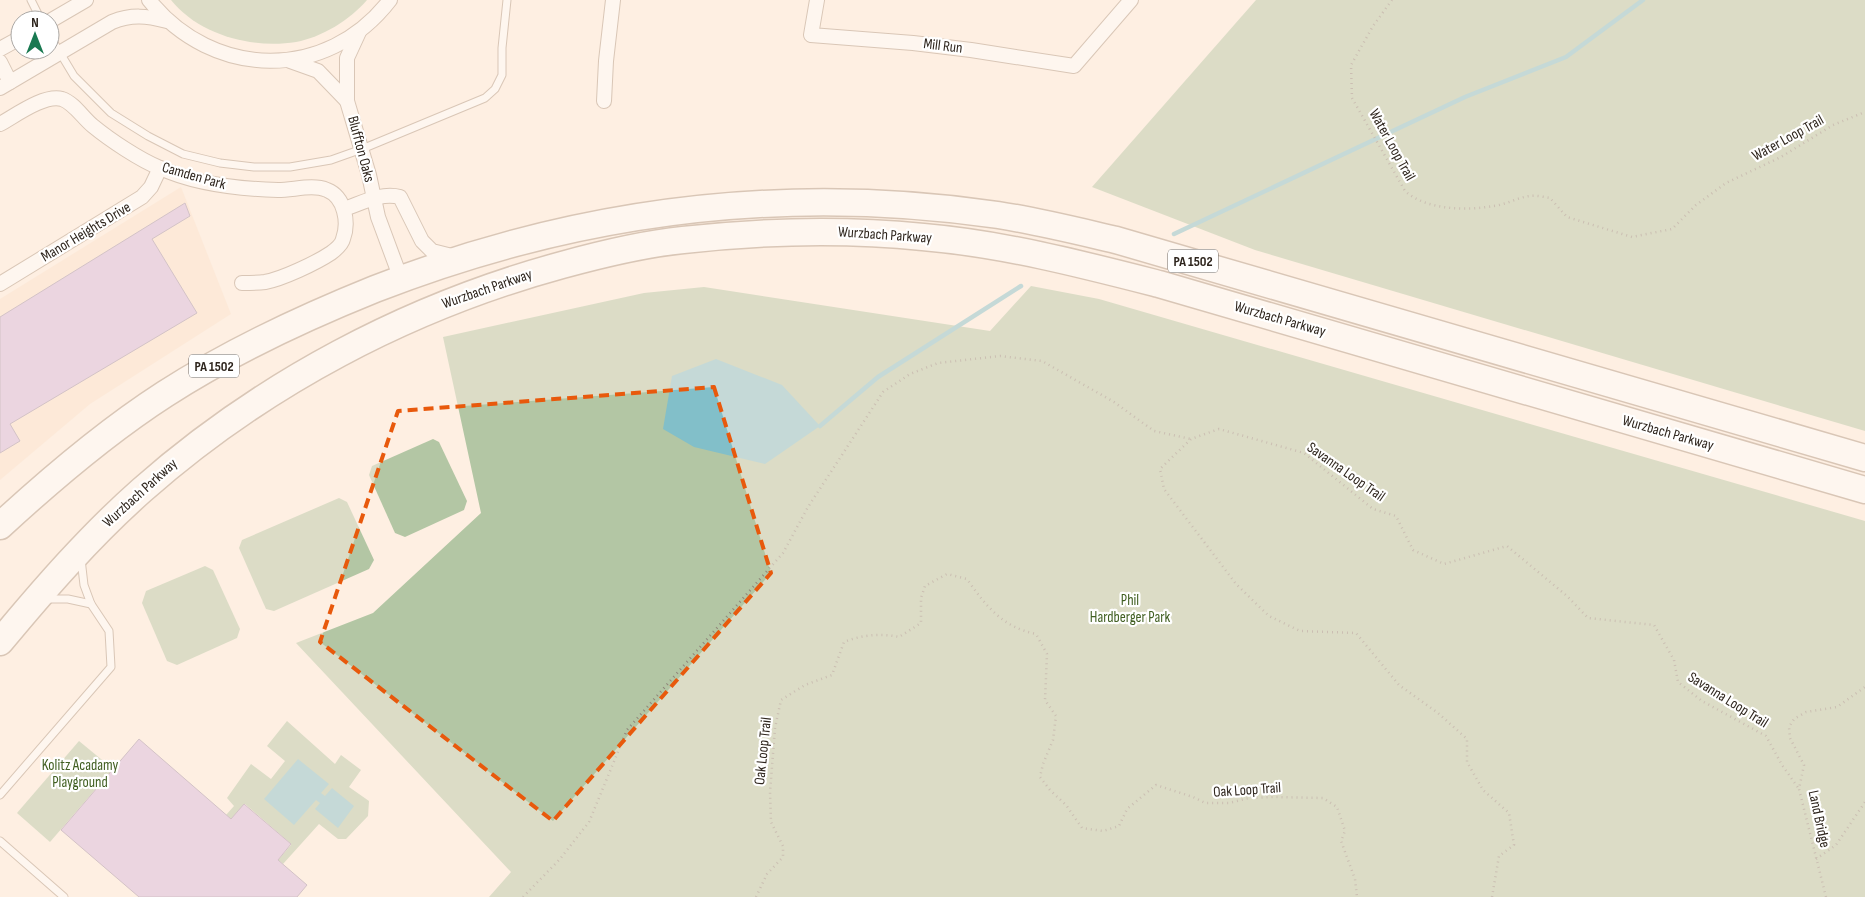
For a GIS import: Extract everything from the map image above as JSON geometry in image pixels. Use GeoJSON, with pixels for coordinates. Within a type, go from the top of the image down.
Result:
{"type":"FeatureCollection","features":[{"type":"Feature","properties":{"kind":"highway","name":"Wurzbach Parkway"},"geometry":{"type":"LineString","coordinates":[[0,526],[110,434],[165,394],[244,348],[331,307],[400,279],[460,259],[601,222],[663,212],[784,202],[890,204],[998,215],[1082,232],[1168,254],[1865,458]]}},
{"type":"Feature","properties":{"kind":"highway","name":"Wurzbach Parkway"},"geometry":{"type":"LineString","coordinates":[[0,642],[80,551],[110,519],[143,489],[184,454],[307,370],[416,315],[476,292],[531,273],[624,250],[681,240],[818,232],[923,237],[1013,249],[1064,259],[1169,287],[1865,490]]}},
{"type":"Feature","properties":{"kind":"street"},"geometry":{"type":"LineString","coordinates":[[60,15],[86,0]]}},
{"type":"Feature","properties":{"kind":"street"},"geometry":{"type":"LineString","coordinates":[[149,0],[169,22],[198,43],[224,54],[250,60],[287,60],[332,48],[372,21],[390,0]]}},
{"type":"Feature","properties":{"kind":"street"},"geometry":{"type":"LineString","coordinates":[[604,101],[606,61],[614,0]]}},
{"type":"Feature","properties":{"kind":"street","name":"Mill Run"},"geometry":{"type":"LineString","coordinates":[[817,0],[811,36],[942,46],[1074,66],[1131,0]]}},
{"type":"Feature","properties":{"kind":"street"},"geometry":{"type":"LineString","coordinates":[[60,53],[112,22],[123,18],[136,15],[150,16],[169,22]]}},
{"type":"Feature","properties":{"kind":"street","name":"Bluffton Oaks"},"geometry":{"type":"LineString","coordinates":[[359,31],[347,58],[347,101],[363,153],[378,217],[400,279]]}},
{"type":"Feature","properties":{"kind":"street"},"geometry":{"type":"LineString","coordinates":[[0,62],[5,85],[48,60]]}},
{"type":"Feature","properties":{"kind":"street","name":"Bluffton Oaks"},"geometry":{"type":"LineString","coordinates":[[287,60],[318,71],[347,101]]}},
{"type":"Feature","properties":{"kind":"street","name":"Camden Park"},"geometry":{"type":"LineString","coordinates":[[0,124],[39,102],[52,98],[62,99],[112,140],[160,168],[200,181],[236,188],[326,189],[336,195],[344,209]]}},
{"type":"Feature","properties":{"kind":"street","name":"Manor Heights Drive"},"geometry":{"type":"LineString","coordinates":[[0,284],[142,197],[151,187],[160,168]]}},
{"type":"Feature","properties":{"kind":"street","name":"Bluffton Oaks"},"geometry":{"type":"LineString","coordinates":[[374,198],[392,195],[400,197],[422,240],[432,251],[460,259]]}},
{"type":"Feature","properties":{"kind":"street"},"geometry":{"type":"LineString","coordinates":[[242,283],[266,282],[298,269],[331,252],[343,241],[346,218],[344,209],[374,198]]}},
{"type":"Feature","properties":{"kind":"lane"},"geometry":{"type":"LineString","coordinates":[[60,53],[74,76],[111,113],[148,136],[183,154],[220,163],[254,167],[290,167],[363,153],[485,98],[495,89],[502,75],[502,48],[508,0]]}},
{"type":"Feature","properties":{"kind":"lane"},"geometry":{"type":"LineString","coordinates":[[0,795],[111,667],[109,631],[91,604],[84,585],[80,551]]}},
{"type":"Feature","properties":{"kind":"lane"},"geometry":{"type":"LineString","coordinates":[[37,599],[68,599],[91,604]]}},
{"type":"Feature","properties":{"kind":"lane"},"geometry":{"type":"LineString","coordinates":[[0,841],[64,897]]}},
{"type":"Feature","properties":{"kind":"path","name":"Water Loop Trail"},"geometry":{"type":"LineString","coordinates":[[1392,0],[1373,26],[1351,65],[1352,98],[1405,191],[1414,198],[1427,203],[1462,208],[1494,206],[1531,196],[1550,198],[1567,218],[1632,237],[1672,230],[1696,206],[1726,183],[1781,157],[1833,125],[1865,112]]}},
{"type":"Feature","properties":{"kind":"path"},"geometry":{"type":"LineString","coordinates":[[523,897],[560,858],[589,822],[627,730],[783,553],[808,507],[883,392],[910,374],[938,363],[1000,356],[1042,361],[1114,402],[1154,431],[1191,440]]}},
{"type":"Feature","properties":{"kind":"path","name":"Savanna Loop Trail"},"geometry":{"type":"LineString","coordinates":[[1492,897],[1499,856],[1514,845],[1509,813],[1483,790],[1467,762],[1467,739],[1438,713],[1399,686],[1356,633],[1300,631],[1269,616],[1236,584],[1164,489],[1160,469],[1191,440],[1219,429],[1304,453],[1373,509],[1396,516],[1414,550],[1444,564],[1507,546],[1567,596],[1588,618],[1654,626],[1674,660],[1678,682],[1702,701],[1766,736],[1782,765],[1799,789]]}},
{"type":"Feature","properties":{"kind":"path","name":"Oak Loop Trail"},"geometry":{"type":"LineString","coordinates":[[756,897],[767,874],[783,857],[783,846],[771,822],[770,792],[775,728],[780,700],[805,685],[832,675],[844,642],[855,637],[887,635],[899,638],[921,623],[921,598],[925,586],[947,574],[967,579],[984,604],[1001,620],[1020,631],[1036,634],[1047,654],[1046,700],[1056,716],[1053,740],[1042,764],[1040,777],[1050,790],[1066,805],[1082,828],[1103,831],[1118,826],[1127,809],[1156,785],[1193,797],[1204,804],[1229,804],[1249,798],[1323,798],[1337,807],[1345,831],[1341,841],[1355,879],[1357,897]]}},
{"type":"Feature","properties":{"kind":"path","name":"Land Bridge"},"geometry":{"type":"LineString","coordinates":[[1826,897],[1799,789],[1804,765],[1790,738],[1789,727],[1794,719],[1806,712],[1838,707],[1865,687]]}},
{"type":"Feature","properties":{"kind":"path"},"geometry":{"type":"LineString","coordinates":[[1816,858],[1836,845],[1865,802]]}},
{"type":"Feature","properties":{"kind":"highlighted area"},"geometry":{"type":"Polygon","coordinates":[[[714,387],[771,573],[553,821],[320,642],[398,411],[714,387]]]}},
{"type":"Feature","properties":{"kind":"shaded area"},"geometry":{"type":"Polygon","coordinates":[[[181,187],[231,314],[90,404],[0,480],[0,299],[181,187]]]}},
{"type":"Feature","properties":{"kind":"green space"},"geometry":{"type":"Polygon","coordinates":[[[171,0],[367,0],[344,21],[325,32],[306,40],[279,44],[244,41],[211,31],[183,12],[171,0]]]}},
{"type":"Feature","properties":{"kind":"green space"},"geometry":{"type":"Polygon","coordinates":[[[1256,0],[1865,0],[1865,431],[1255,250],[1092,187],[1256,0]]]}},
{"type":"Feature","properties":{"kind":"green space","name":"Phil Hardberger Park"},"geometry":{"type":"Polygon","coordinates":[[[1031,286],[1099,299],[1865,521],[1865,897],[489,897],[511,872],[296,643],[373,613],[481,513],[443,337],[644,293],[704,287],[990,331],[1031,286]]]}},
{"type":"Feature","properties":{"kind":"green space"},"geometry":{"type":"Polygon","coordinates":[[[433,439],[439,442],[467,501],[464,510],[405,537],[395,533],[369,475],[372,466],[433,439]]]}},
{"type":"Feature","properties":{"kind":"green space"},"geometry":{"type":"Polygon","coordinates":[[[339,498],[347,502],[374,560],[369,569],[274,611],[266,609],[239,548],[242,540],[339,498]]]}},
{"type":"Feature","properties":{"kind":"green space"},"geometry":{"type":"Polygon","coordinates":[[[205,566],[213,570],[240,629],[237,638],[177,665],[167,661],[142,603],[146,591],[205,566]]]}},
{"type":"Feature","properties":{"kind":"green space"},"geometry":{"type":"Polygon","coordinates":[[[287,721],[335,764],[341,755],[361,770],[349,787],[369,801],[368,816],[346,839],[338,839],[319,824],[283,864],[278,860],[291,845],[290,843],[245,804],[231,819],[226,815],[234,806],[227,798],[251,764],[271,779],[285,761],[267,746],[287,721]]]}},
{"type":"Feature","properties":{"kind":"green space","name":"Kolitz Acadamy Playground"},"geometry":{"type":"Polygon","coordinates":[[[79,741],[113,769],[50,842],[17,813],[79,741]]]}},
{"type":"Feature","properties":{"kind":"water"},"geometry":{"type":"Polygon","coordinates":[[[716,359],[782,385],[820,426],[765,464],[694,447],[663,429],[672,376],[716,359]]]}},
{"type":"Feature","properties":{"kind":"water"},"geometry":{"type":"Polygon","coordinates":[[[298,759],[329,784],[321,793],[325,796],[332,788],[354,806],[338,828],[315,809],[320,803],[316,800],[294,825],[264,799],[298,759]]]}},
{"type":"Feature","properties":{"kind":"building"},"geometry":{"type":"Polygon","coordinates":[[[185,203],[190,216],[152,239],[197,313],[10,424],[20,441],[0,453],[0,317],[185,203]]]}},
{"type":"Feature","properties":{"kind":"building"},"geometry":{"type":"Polygon","coordinates":[[[139,739],[231,819],[244,804],[291,844],[278,860],[307,885],[297,897],[139,897],[61,830],[139,739]]]}},
{"type":"Feature","properties":{"kind":"waterway"},"geometry":{"type":"LineString","coordinates":[[1174,234],[1465,97],[1566,57],[1643,0]]}},
{"type":"Feature","properties":{"kind":"waterway"},"geometry":{"type":"LineString","coordinates":[[820,426],[878,377],[1021,286]]}}]}
